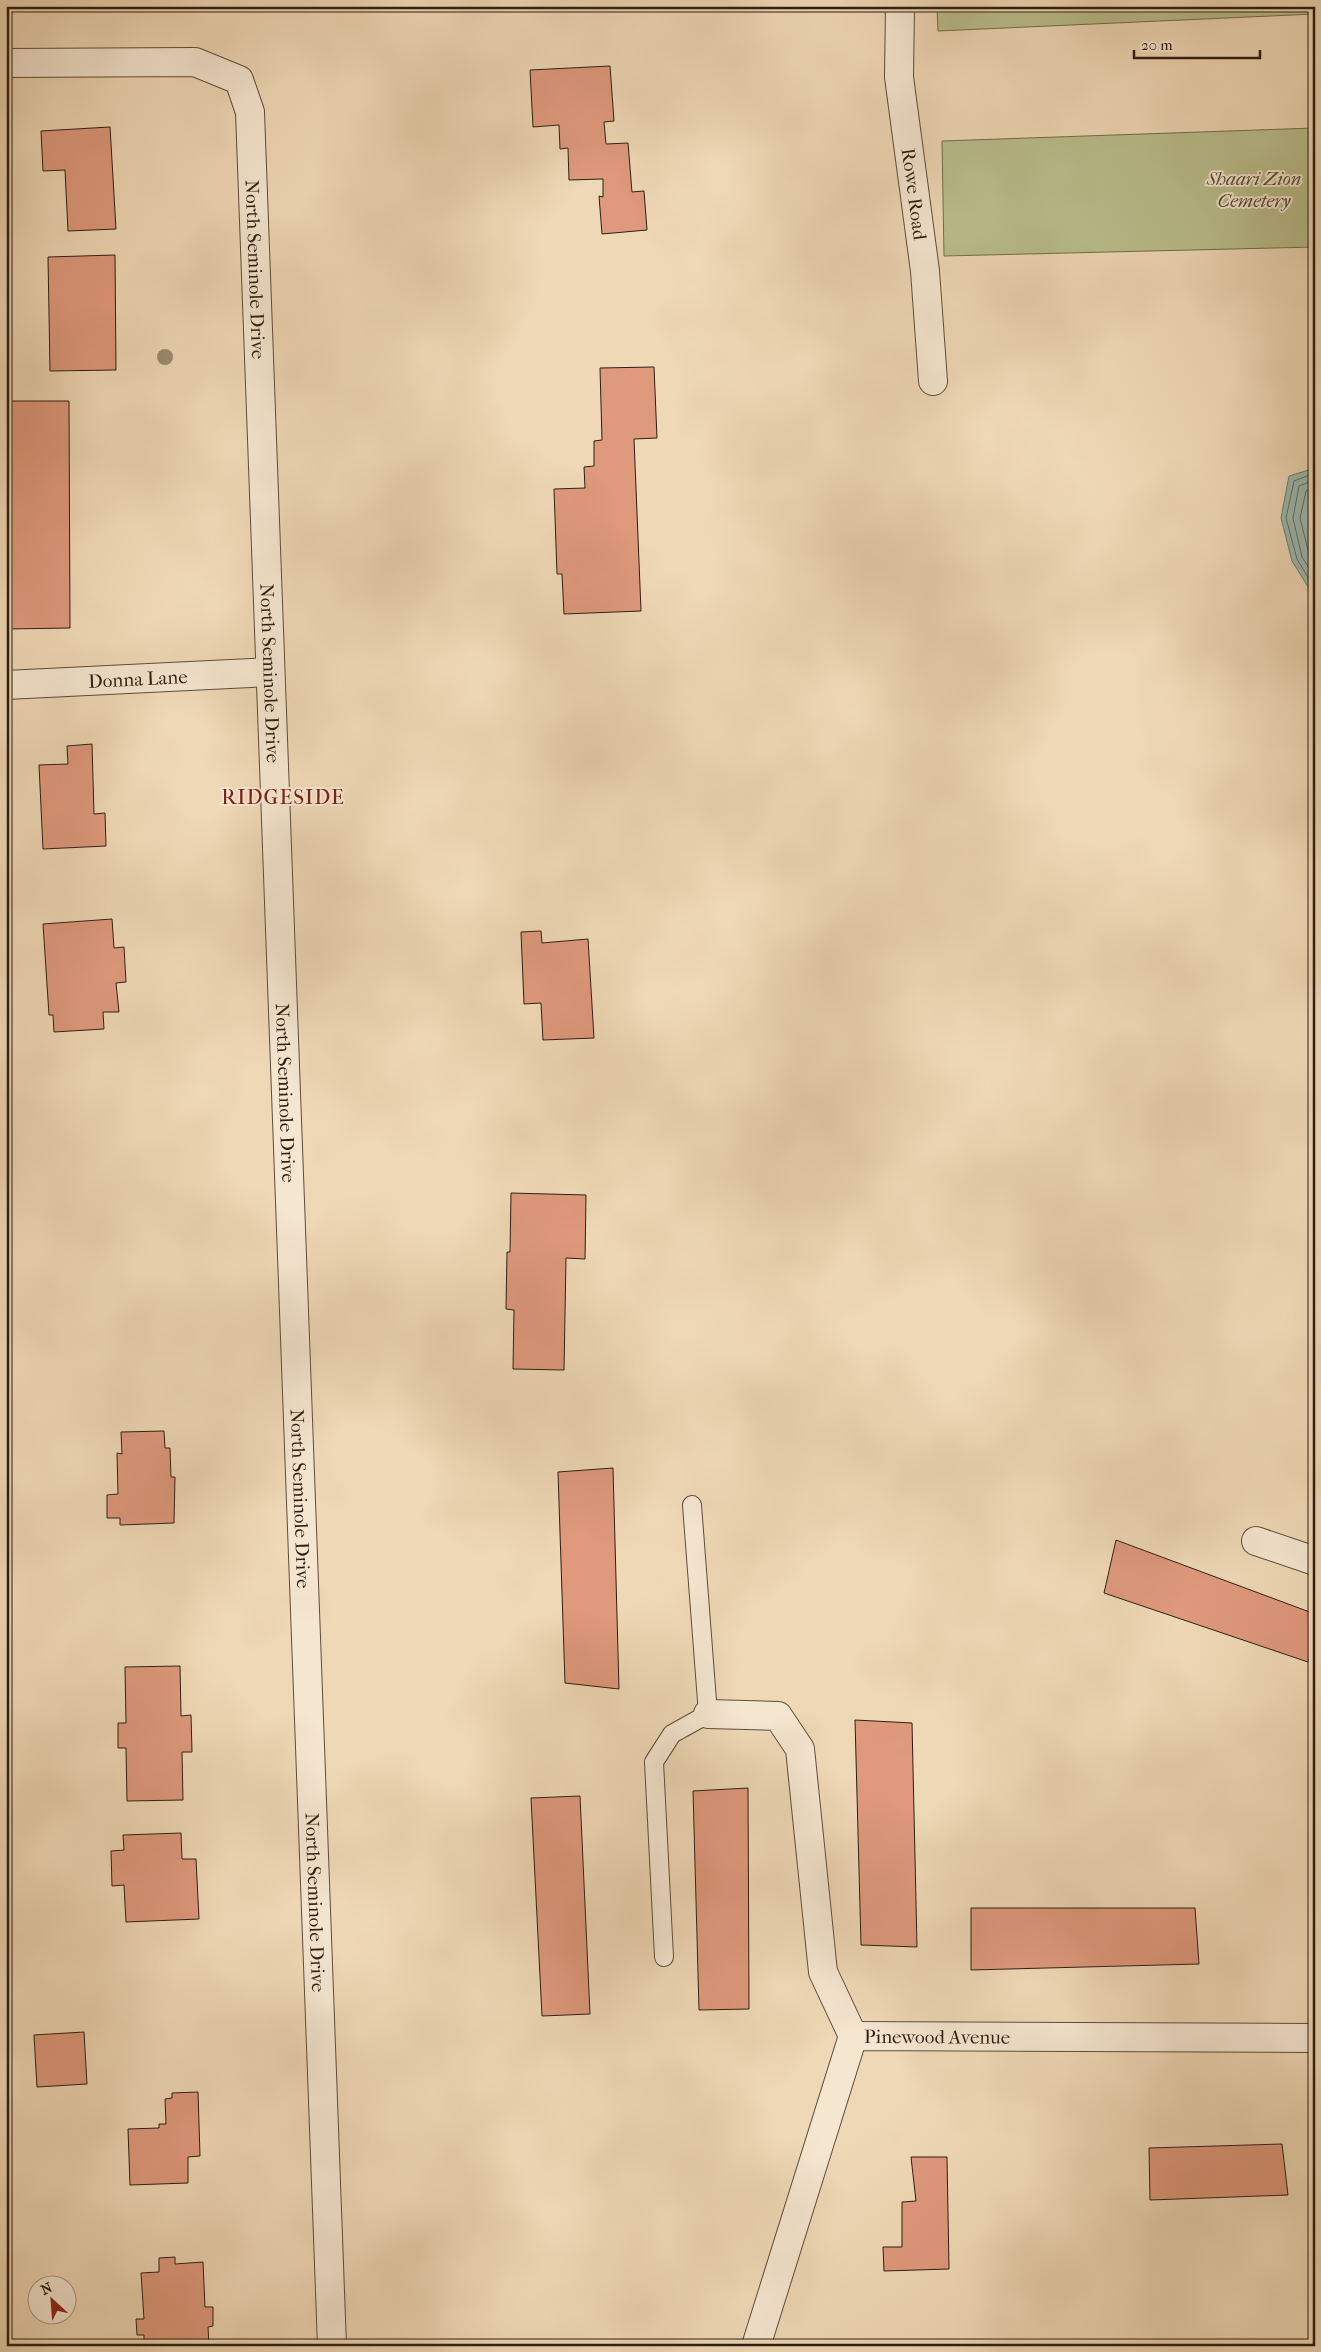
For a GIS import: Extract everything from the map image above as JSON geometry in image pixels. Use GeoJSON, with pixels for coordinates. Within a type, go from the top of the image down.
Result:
{"type":"FeatureCollection","features":[{"type":"Feature","properties":{"kind":"street","name":"Rowe Road"},"geometry":{"type":"LineString","coordinates":[[900,6],[899,77],[925,271],[933,381]]}},
{"type":"Feature","properties":{"kind":"street","name":"North Seminole Drive"},"geometry":{"type":"LineString","coordinates":[[6,63],[196,62],[239,80],[250,112],[332,2346]]}},
{"type":"Feature","properties":{"kind":"street","name":"Donna Lane"},"geometry":{"type":"LineString","coordinates":[[6,685],[270,672]]}},
{"type":"Feature","properties":{"kind":"street"},"geometry":{"type":"LineString","coordinates":[[1256,1541],[1315,1561]]}},
{"type":"Feature","properties":{"kind":"street"},"geometry":{"type":"LineString","coordinates":[[708,1714],[778,1716],[800,1749],[823,1972],[852,2036]]}},
{"type":"Feature","properties":{"kind":"street","name":"Pinewood Avenue"},"geometry":{"type":"LineString","coordinates":[[756,2346],[852,2036],[1315,2038]]}},
{"type":"Feature","properties":{"kind":"lane"},"geometry":{"type":"LineString","coordinates":[[664,1957],[654,1762],[672,1734],[708,1714],[692,1505]]}},
{"type":"Feature","properties":{"kind":"green space"},"geometry":{"type":"Polygon","coordinates":[[[937,6],[1315,6],[1315,14],[938,31],[937,6]]]}},
{"type":"Feature","properties":{"kind":"green space","name":"Shaari Zion Cemetery"},"geometry":{"type":"Polygon","coordinates":[[[1315,128],[1315,247],[944,256],[942,141],[1315,128]]]}},
{"type":"Feature","properties":{"kind":"water"},"geometry":{"type":"Polygon","coordinates":[[[1315,468],[1315,598],[1292,561],[1281,518],[1289,476],[1315,468]]]}},
{"type":"Feature","properties":{"kind":"building"},"geometry":{"type":"Polygon","coordinates":[[[610,66],[614,121],[604,122],[606,144],[628,143],[632,192],[644,191],[647,230],[602,234],[599,196],[603,197],[603,179],[569,180],[568,148],[560,149],[559,125],[533,127],[530,70],[610,66]]]}},
{"type":"Feature","properties":{"kind":"building"},"geometry":{"type":"Polygon","coordinates":[[[110,127],[116,229],[68,231],[65,170],[43,171],[41,131],[110,127]]]}},
{"type":"Feature","properties":{"kind":"building"},"geometry":{"type":"Polygon","coordinates":[[[115,255],[116,370],[50,371],[48,257],[115,255]]]}},
{"type":"Feature","properties":{"kind":"building"},"geometry":{"type":"Polygon","coordinates":[[[654,367],[657,438],[634,439],[641,611],[564,614],[562,574],[557,574],[554,489],[585,488],[584,467],[594,466],[594,441],[602,440],[600,368],[654,367]]]}},
{"type":"Feature","properties":{"kind":"building"},"geometry":{"type":"Polygon","coordinates":[[[6,401],[69,401],[70,628],[6,629],[6,401]]]}},
{"type":"Feature","properties":{"kind":"building"},"geometry":{"type":"Polygon","coordinates":[[[92,744],[94,814],[105,813],[106,846],[43,849],[39,765],[68,764],[67,746],[92,744]]]}},
{"type":"Feature","properties":{"kind":"building"},"geometry":{"type":"Polygon","coordinates":[[[112,919],[114,948],[124,947],[126,982],[116,983],[119,1012],[103,1012],[104,1029],[54,1032],[53,1015],[49,1015],[43,924],[112,919]]]}},
{"type":"Feature","properties":{"kind":"building"},"geometry":{"type":"Polygon","coordinates":[[[541,931],[542,943],[588,939],[594,1038],[543,1040],[541,1003],[524,1004],[521,932],[541,931]]]}},
{"type":"Feature","properties":{"kind":"building"},"geometry":{"type":"Polygon","coordinates":[[[511,1193],[586,1195],[585,1259],[566,1258],[564,1370],[513,1369],[514,1310],[506,1309],[507,1252],[510,1252],[511,1193]]]}},
{"type":"Feature","properties":{"kind":"building"},"geometry":{"type":"Polygon","coordinates":[[[164,1431],[165,1448],[170,1448],[171,1477],[175,1477],[174,1523],[120,1525],[120,1518],[107,1518],[107,1495],[118,1494],[117,1453],[122,1454],[121,1432],[164,1431]]]}},
{"type":"Feature","properties":{"kind":"building"},"geometry":{"type":"Polygon","coordinates":[[[613,1468],[619,1689],[565,1683],[558,1472],[613,1468]]]}},
{"type":"Feature","properties":{"kind":"building"},"geometry":{"type":"Polygon","coordinates":[[[1116,1540],[1315,1614],[1315,1641],[1308,1662],[1104,1593],[1116,1540]]]}},
{"type":"Feature","properties":{"kind":"building"},"geometry":{"type":"Polygon","coordinates":[[[180,1666],[181,1716],[191,1715],[192,1752],[182,1752],[183,1800],[127,1801],[126,1748],[118,1748],[118,1723],[126,1723],[125,1667],[180,1666]]]}},
{"type":"Feature","properties":{"kind":"building"},"geometry":{"type":"Polygon","coordinates":[[[855,1720],[912,1723],[917,1947],[861,1945],[855,1720]]]}},
{"type":"Feature","properties":{"kind":"building"},"geometry":{"type":"Polygon","coordinates":[[[748,1788],[749,2009],[699,2010],[693,1791],[748,1788]]]}},
{"type":"Feature","properties":{"kind":"building"},"geometry":{"type":"Polygon","coordinates":[[[580,1796],[590,2014],[542,2016],[531,1798],[580,1796]]]}},
{"type":"Feature","properties":{"kind":"building"},"geometry":{"type":"Polygon","coordinates":[[[181,1833],[182,1859],[196,1859],[199,1919],[126,1922],[124,1885],[112,1886],[111,1851],[124,1850],[123,1835],[181,1833]]]}},
{"type":"Feature","properties":{"kind":"building"},"geometry":{"type":"Polygon","coordinates":[[[971,1908],[1195,1908],[1199,1964],[971,1970],[971,1908]]]}},
{"type":"Feature","properties":{"kind":"building"},"geometry":{"type":"Polygon","coordinates":[[[84,2032],[87,2084],[37,2087],[34,2035],[84,2032]]]}},
{"type":"Feature","properties":{"kind":"building"},"geometry":{"type":"Polygon","coordinates":[[[198,2092],[200,2156],[188,2157],[188,2183],[130,2185],[128,2129],[159,2128],[159,2124],[166,2124],[165,2099],[172,2098],[172,2093],[198,2092]]]}},
{"type":"Feature","properties":{"kind":"building"},"geometry":{"type":"Polygon","coordinates":[[[1282,2144],[1288,2195],[1150,2200],[1149,2148],[1282,2144]]]}},
{"type":"Feature","properties":{"kind":"building"},"geometry":{"type":"Polygon","coordinates":[[[911,2157],[947,2157],[949,2269],[884,2271],[883,2247],[902,2247],[902,2202],[916,2201],[911,2157]]]}},
{"type":"Feature","properties":{"kind":"building"},"geometry":{"type":"Polygon","coordinates":[[[175,2257],[175,2264],[203,2262],[205,2307],[213,2307],[213,2326],[208,2327],[209,2346],[144,2346],[144,2335],[137,2335],[136,2319],[144,2319],[141,2273],[159,2272],[159,2258],[175,2257]]]}},
{"type":"Feature","properties":{"kind":"district","name":"RIDGESIDE"},"geometry":{"type":"Point","coordinates":[283,797]}}]}
